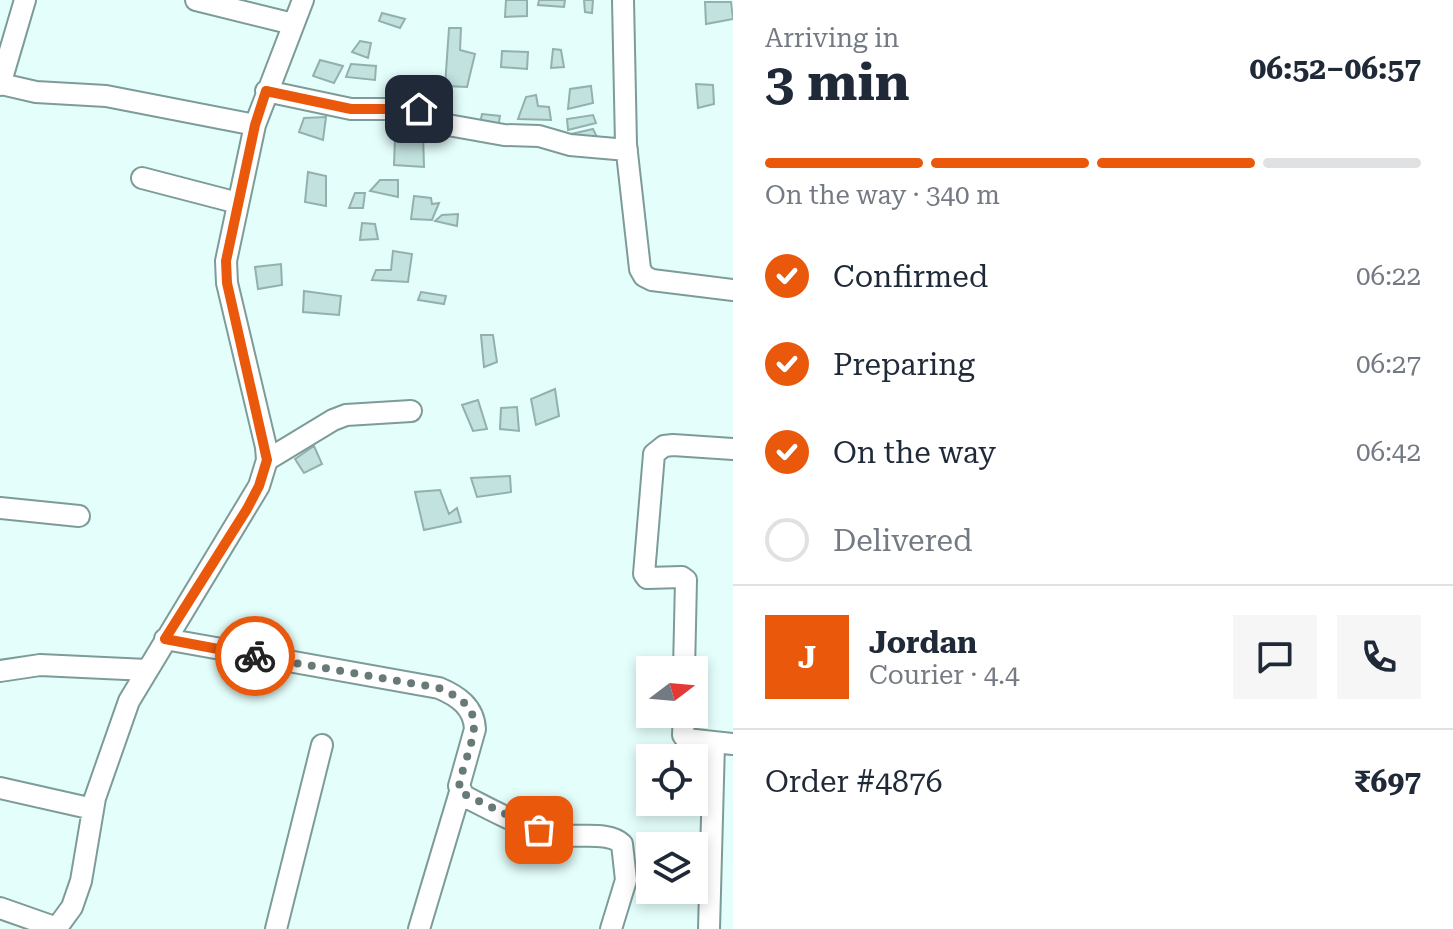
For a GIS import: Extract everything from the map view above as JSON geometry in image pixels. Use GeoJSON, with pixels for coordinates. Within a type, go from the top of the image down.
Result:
{"type":"FeatureCollection","features":[{"type":"Feature","properties":{"kind":"street"},"geometry":{"type":"LineString","coordinates":[[25,0],[0,84],[36,92],[106,96],[255,125]]}},
{"type":"Feature","properties":{"kind":"street"},"geometry":{"type":"LineString","coordinates":[[196,0],[293,24]]}},
{"type":"Feature","properties":{"kind":"street"},"geometry":{"type":"LineString","coordinates":[[0,908],[56,929],[72,907],[81,881],[99,781],[129,701],[259,486],[267,460],[227,283],[228,242],[255,125],[303,0]]}},
{"type":"Feature","properties":{"kind":"street"},"geometry":{"type":"LineString","coordinates":[[623,0],[627,150],[636,254],[644,276],[652,280],[733,290]]}},
{"type":"Feature","properties":{"kind":"street"},"geometry":{"type":"LineString","coordinates":[[266,91],[351,109],[419,109],[448,125],[504,135],[539,136],[570,145],[627,150]]}},
{"type":"Feature","properties":{"kind":"street"},"geometry":{"type":"LineString","coordinates":[[142,178],[238,203]]}},
{"type":"Feature","properties":{"kind":"street"},"geometry":{"type":"LineString","coordinates":[[267,460],[346,415],[411,411]]}},
{"type":"Feature","properties":{"kind":"street"},"geometry":{"type":"LineString","coordinates":[[684,656],[686,580],[682,577],[647,578],[644,574],[654,454],[664,446],[673,445],[733,449]]}},
{"type":"Feature","properties":{"kind":"street"},"geometry":{"type":"LineString","coordinates":[[0,508],[79,516]]}},
{"type":"Feature","properties":{"kind":"street"},"geometry":{"type":"LineString","coordinates":[[165,639],[439,688],[469,708],[475,729],[460,781],[460,792],[419,929]]}},
{"type":"Feature","properties":{"kind":"street"},"geometry":{"type":"LineString","coordinates":[[0,671],[40,665],[147,670]]}},
{"type":"Feature","properties":{"kind":"street"},"geometry":{"type":"LineString","coordinates":[[683,728],[686,739],[723,744],[709,929]]}},
{"type":"Feature","properties":{"kind":"street"},"geometry":{"type":"LineString","coordinates":[[276,929],[322,745]]}},
{"type":"Feature","properties":{"kind":"street"},"geometry":{"type":"LineString","coordinates":[[0,788],[93,809]]}},
{"type":"Feature","properties":{"kind":"street"},"geometry":{"type":"LineString","coordinates":[[460,792],[539,830],[617,840],[624,850],[626,880],[611,929]]}},
{"type":"Feature","properties":{"kind":"building"},"geometry":{"type":"Polygon","coordinates":[[[506,0],[527,0],[527,16],[505,17],[506,0]]]}},
{"type":"Feature","properties":{"kind":"building"},"geometry":{"type":"Polygon","coordinates":[[[539,0],[565,0],[564,7],[538,5],[539,0]]]}},
{"type":"Feature","properties":{"kind":"building"},"geometry":{"type":"Polygon","coordinates":[[[584,0],[593,0],[592,13],[585,12],[584,0]]]}},
{"type":"Feature","properties":{"kind":"building"},"geometry":{"type":"Polygon","coordinates":[[[705,2],[731,2],[733,19],[706,24],[705,2]]]}},
{"type":"Feature","properties":{"kind":"building"},"geometry":{"type":"Polygon","coordinates":[[[382,13],[405,19],[400,28],[379,21],[382,13]]]}},
{"type":"Feature","properties":{"kind":"building"},"geometry":{"type":"Polygon","coordinates":[[[449,28],[461,28],[460,50],[475,54],[467,87],[445,86],[449,28]]]}},
{"type":"Feature","properties":{"kind":"building"},"geometry":{"type":"Polygon","coordinates":[[[360,41],[371,43],[368,58],[352,52],[360,41]]]}},
{"type":"Feature","properties":{"kind":"building"},"geometry":{"type":"Polygon","coordinates":[[[553,49],[561,50],[564,67],[551,68],[553,49]]]}},
{"type":"Feature","properties":{"kind":"building"},"geometry":{"type":"Polygon","coordinates":[[[502,51],[528,52],[527,69],[501,67],[502,51]]]}},
{"type":"Feature","properties":{"kind":"building"},"geometry":{"type":"Polygon","coordinates":[[[320,60],[343,66],[334,83],[313,76],[320,60]]]}},
{"type":"Feature","properties":{"kind":"building"},"geometry":{"type":"Polygon","coordinates":[[[351,64],[376,66],[375,80],[346,77],[351,64]]]}},
{"type":"Feature","properties":{"kind":"building"},"geometry":{"type":"Polygon","coordinates":[[[696,84],[713,85],[714,104],[698,108],[696,84]]]}},
{"type":"Feature","properties":{"kind":"building"},"geometry":{"type":"Polygon","coordinates":[[[591,86],[593,103],[568,109],[570,89],[591,86]]]}},
{"type":"Feature","properties":{"kind":"building"},"geometry":{"type":"Polygon","coordinates":[[[536,95],[538,106],[549,107],[551,120],[518,119],[526,97],[536,95]]]}},
{"type":"Feature","properties":{"kind":"building"},"geometry":{"type":"Polygon","coordinates":[[[482,114],[500,116],[498,128],[479,128],[482,114]]]}},
{"type":"Feature","properties":{"kind":"building"},"geometry":{"type":"Polygon","coordinates":[[[593,115],[596,123],[568,130],[567,119],[593,115]]]}},
{"type":"Feature","properties":{"kind":"building"},"geometry":{"type":"Polygon","coordinates":[[[326,117],[323,140],[299,132],[304,118],[326,117]]]}},
{"type":"Feature","properties":{"kind":"building"},"geometry":{"type":"Polygon","coordinates":[[[593,129],[597,137],[573,142],[571,134],[593,129]]]}},
{"type":"Feature","properties":{"kind":"building"},"geometry":{"type":"Polygon","coordinates":[[[423,133],[424,167],[394,165],[395,138],[423,133]]]}},
{"type":"Feature","properties":{"kind":"building"},"geometry":{"type":"Polygon","coordinates":[[[308,172],[326,176],[326,206],[305,202],[308,172]]]}},
{"type":"Feature","properties":{"kind":"building"},"geometry":{"type":"Polygon","coordinates":[[[380,180],[398,180],[398,197],[370,191],[380,180]]]}},
{"type":"Feature","properties":{"kind":"building"},"geometry":{"type":"Polygon","coordinates":[[[355,193],[365,193],[363,208],[349,208],[355,193]]]}},
{"type":"Feature","properties":{"kind":"building"},"geometry":{"type":"Polygon","coordinates":[[[414,196],[431,198],[432,204],[439,203],[432,220],[411,219],[414,196]]]}},
{"type":"Feature","properties":{"kind":"building"},"geometry":{"type":"Polygon","coordinates":[[[458,214],[457,226],[435,221],[442,215],[458,214]]]}},
{"type":"Feature","properties":{"kind":"building"},"geometry":{"type":"Polygon","coordinates":[[[362,223],[375,224],[378,239],[360,240],[362,223]]]}},
{"type":"Feature","properties":{"kind":"building"},"geometry":{"type":"Polygon","coordinates":[[[393,251],[412,254],[408,282],[372,280],[376,270],[391,270],[393,251]]]}},
{"type":"Feature","properties":{"kind":"building"},"geometry":{"type":"Polygon","coordinates":[[[281,264],[282,285],[258,289],[255,267],[281,264]]]}},
{"type":"Feature","properties":{"kind":"building"},"geometry":{"type":"Polygon","coordinates":[[[304,291],[341,296],[339,315],[303,312],[304,291]]]}},
{"type":"Feature","properties":{"kind":"building"},"geometry":{"type":"Polygon","coordinates":[[[421,292],[446,296],[444,304],[418,300],[421,292]]]}},
{"type":"Feature","properties":{"kind":"building"},"geometry":{"type":"Polygon","coordinates":[[[481,335],[493,335],[497,362],[484,367],[481,335]]]}},
{"type":"Feature","properties":{"kind":"building"},"geometry":{"type":"Polygon","coordinates":[[[555,389],[559,416],[536,425],[531,399],[555,389]]]}},
{"type":"Feature","properties":{"kind":"building"},"geometry":{"type":"Polygon","coordinates":[[[478,400],[487,429],[473,431],[462,405],[478,400]]]}},
{"type":"Feature","properties":{"kind":"building"},"geometry":{"type":"Polygon","coordinates":[[[517,407],[519,431],[500,429],[501,408],[517,407]]]}},
{"type":"Feature","properties":{"kind":"building"},"geometry":{"type":"Polygon","coordinates":[[[314,446],[322,464],[304,473],[295,459],[314,446]]]}},
{"type":"Feature","properties":{"kind":"building"},"geometry":{"type":"Polygon","coordinates":[[[510,476],[511,492],[477,497],[471,478],[510,476]]]}},
{"type":"Feature","properties":{"kind":"building"},"geometry":{"type":"Polygon","coordinates":[[[440,490],[449,514],[457,508],[461,522],[424,530],[415,492],[440,490]]]}},
{"type":"Feature","properties":{"kind":"way so far"},"geometry":{"type":"LineString","coordinates":[[255,656],[439,688],[456,696],[474,716],[475,729],[458,789],[468,798],[539,830]]}},
{"type":"Feature","properties":{"kind":"route"},"geometry":{"type":"LineString","coordinates":[[255,656],[165,639],[247,509],[259,486],[267,460],[227,283],[226,261],[255,125],[266,91],[351,109],[419,109]]}}]}
